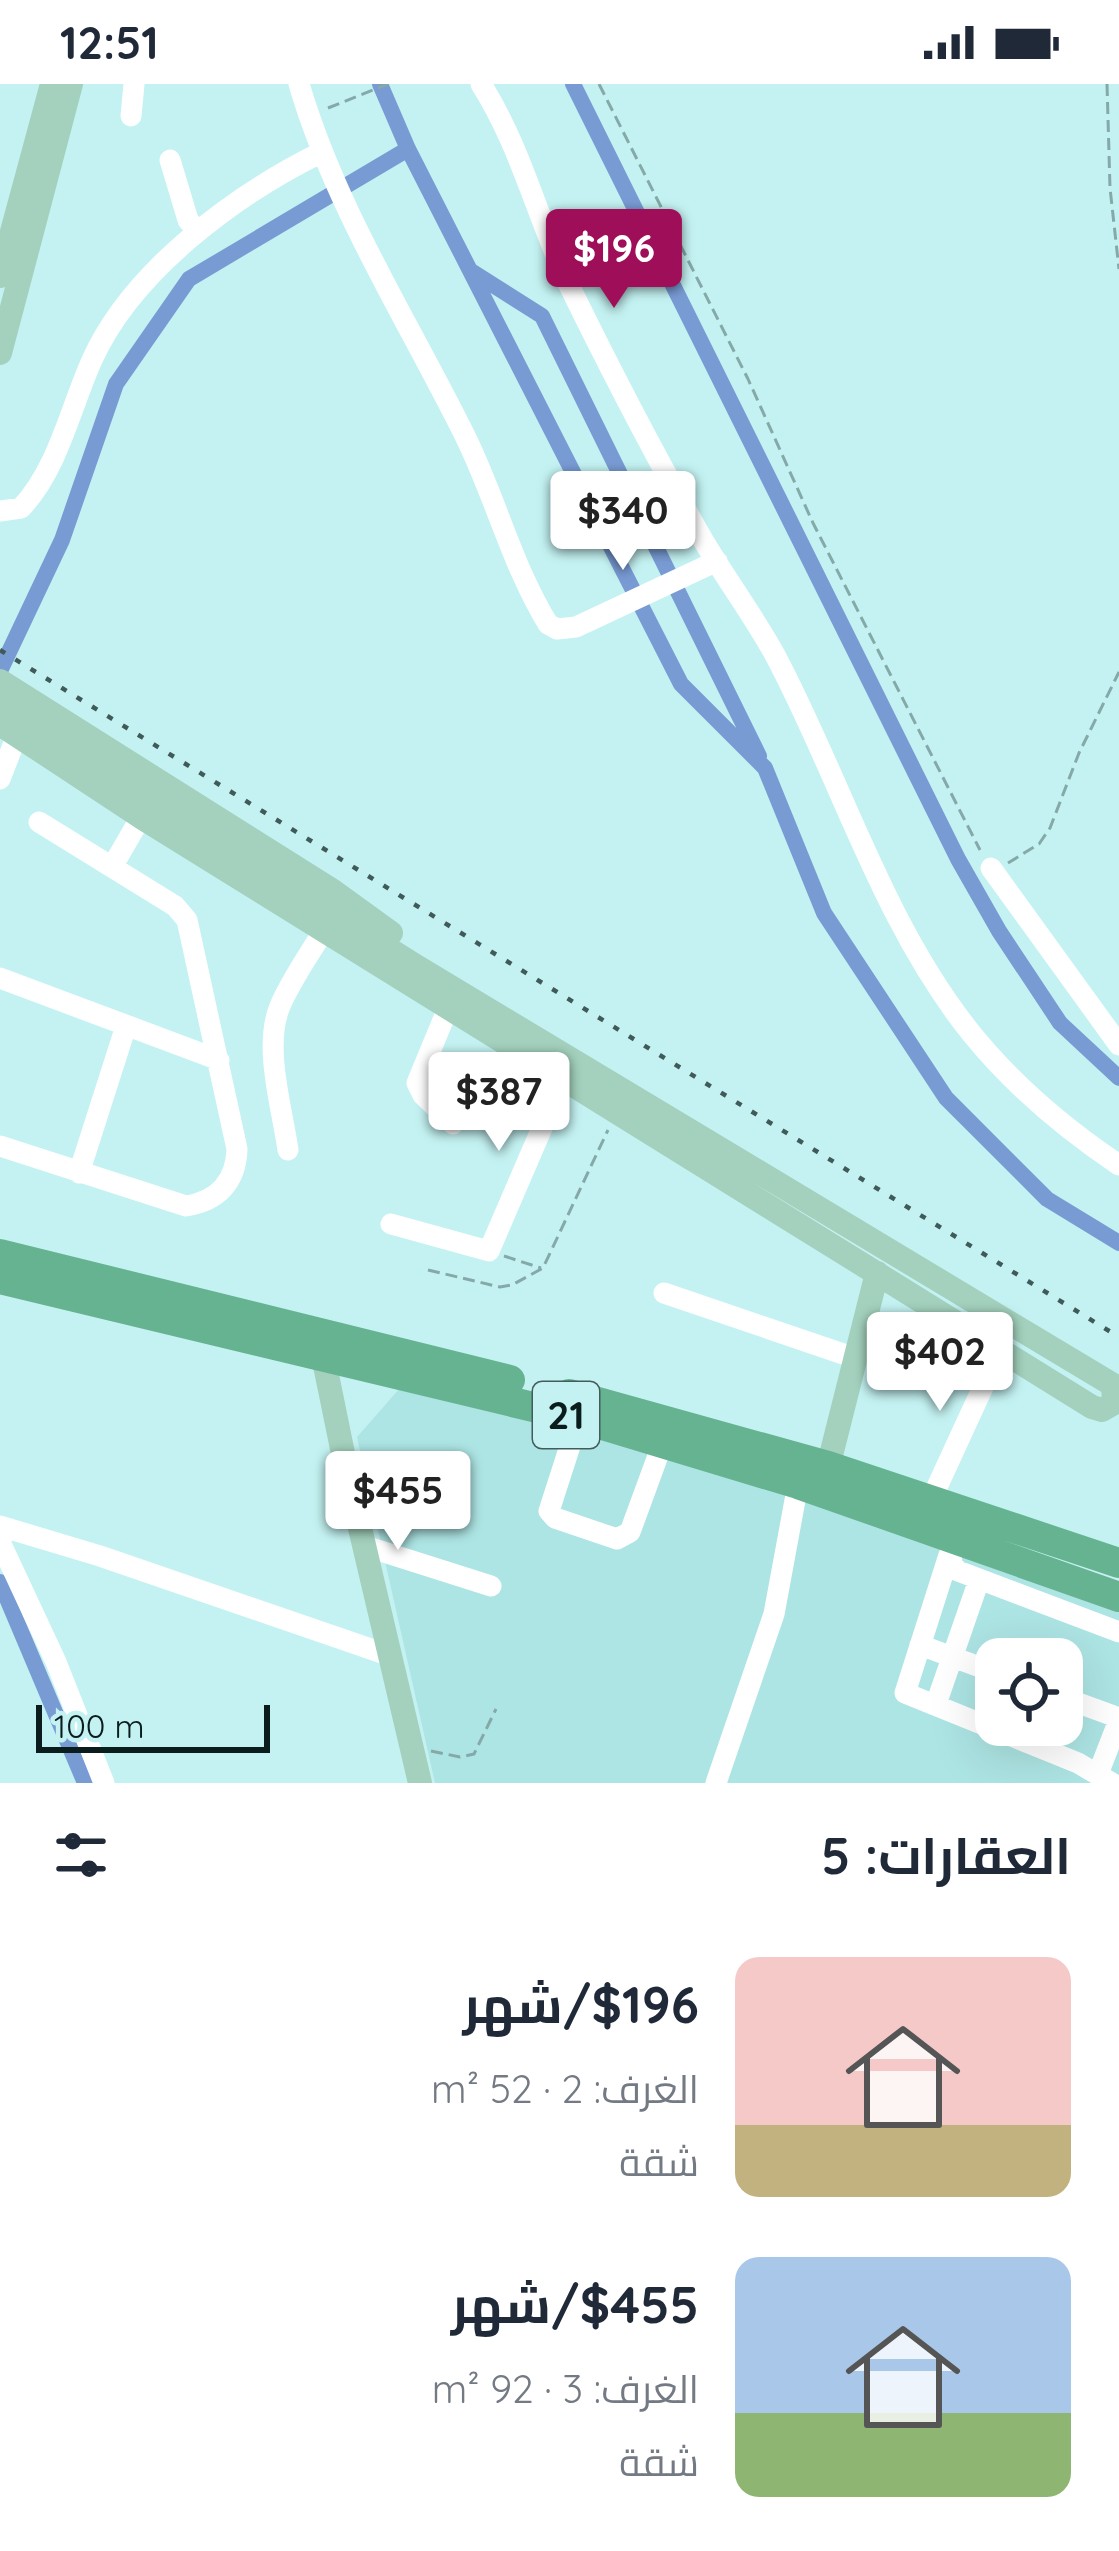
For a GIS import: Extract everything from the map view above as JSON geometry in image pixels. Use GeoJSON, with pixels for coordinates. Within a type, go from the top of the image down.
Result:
{"type":"FeatureCollection","features":[{"type":"Feature","properties":{"kind":"highway","name":"21"},"geometry":{"type":"LineString","coordinates":[[0,1254],[663,1442],[816,1481],[931,1500],[1119,1563]]}},
{"type":"Feature","properties":{"kind":"highway","name":"21"},"geometry":{"type":"LineString","coordinates":[[0,1279],[630,1410],[816,1481],[952,1546],[1119,1598]]}},
{"type":"Feature","properties":{"kind":"main road"},"geometry":{"type":"LineString","coordinates":[[0,219],[36,84]]}},
{"type":"Feature","properties":{"kind":"main road"},"geometry":{"type":"LineString","coordinates":[[0,276],[52,84]]}},
{"type":"Feature","properties":{"kind":"main road"},"geometry":{"type":"LineString","coordinates":[[0,353],[71,84]]}},
{"type":"Feature","properties":{"kind":"main road"},"geometry":{"type":"LineString","coordinates":[[0,681],[333,892],[388,930],[414,965]]}},
{"type":"Feature","properties":{"kind":"main road"},"geometry":{"type":"LineString","coordinates":[[6,718],[1116,1386],[1114,1403],[1096,1409],[1000,1350],[141,817],[6,718]]}},
{"type":"Feature","properties":{"kind":"main road"},"geometry":{"type":"LineString","coordinates":[[816,1481],[877,1273]]}},
{"type":"Feature","properties":{"kind":"main road"},"geometry":{"type":"LineString","coordinates":[[321,1346],[420,1783]]}},
{"type":"Feature","properties":{"kind":"street"},"geometry":{"type":"LineString","coordinates":[[130,116],[134,84]]}},
{"type":"Feature","properties":{"kind":"street"},"geometry":{"type":"LineString","coordinates":[[299,84],[344,207],[460,425],[545,618],[557,629],[577,627],[717,561]]}},
{"type":"Feature","properties":{"kind":"street"},"geometry":{"type":"LineString","coordinates":[[481,84],[508,131],[534,206],[571,289],[717,561],[777,659],[896,911],[938,985],[968,1029],[1024,1090],[1119,1166]]}},
{"type":"Feature","properties":{"kind":"street"},"geometry":{"type":"LineString","coordinates":[[170,160],[188,220],[197,231]]}},
{"type":"Feature","properties":{"kind":"street"},"geometry":{"type":"LineString","coordinates":[[0,511],[21,508],[40,488],[94,356],[126,305],[197,231],[293,166],[325,163]]}},
{"type":"Feature","properties":{"kind":"street"},"geometry":{"type":"LineString","coordinates":[[0,779],[6,718]]}},
{"type":"Feature","properties":{"kind":"street"},"geometry":{"type":"LineString","coordinates":[[112,867],[141,817]]}},
{"type":"Feature","properties":{"kind":"street"},"geometry":{"type":"LineString","coordinates":[[0,1146],[186,1206],[213,1198],[232,1177],[237,1149],[187,920],[175,906],[38,822]]}},
{"type":"Feature","properties":{"kind":"street"},"geometry":{"type":"LineString","coordinates":[[991,868],[1119,1046]]}},
{"type":"Feature","properties":{"kind":"street"},"geometry":{"type":"LineString","coordinates":[[288,1150],[274,1055],[275,1023],[324,930]]}},
{"type":"Feature","properties":{"kind":"street"},"geometry":{"type":"LineString","coordinates":[[0,979],[219,1060]]}},
{"type":"Feature","properties":{"kind":"street"},"geometry":{"type":"LineString","coordinates":[[448,1008],[417,1083],[453,1124]]}},
{"type":"Feature","properties":{"kind":"street"},"geometry":{"type":"LineString","coordinates":[[80,1173],[126,1026]]}},
{"type":"Feature","properties":{"kind":"street"},"geometry":{"type":"LineString","coordinates":[[391,1224],[489,1251],[562,1078]]}},
{"type":"Feature","properties":{"kind":"street"},"geometry":{"type":"LineString","coordinates":[[664,1292],[855,1358]]}},
{"type":"Feature","properties":{"kind":"street"},"geometry":{"type":"LineString","coordinates":[[931,1500],[1000,1350]]}},
{"type":"Feature","properties":{"kind":"street"},"geometry":{"type":"LineString","coordinates":[[579,1418],[549,1511],[556,1518],[617,1539],[630,1532],[663,1442]]}},
{"type":"Feature","properties":{"kind":"street"},"geometry":{"type":"LineString","coordinates":[[716,1783],[816,1481]]}},
{"type":"Feature","properties":{"kind":"street"},"geometry":{"type":"LineString","coordinates":[[0,1526],[391,1656]]}},
{"type":"Feature","properties":{"kind":"street"},"geometry":{"type":"LineString","coordinates":[[0,1542],[56,1662],[104,1783]]}},
{"type":"Feature","properties":{"kind":"street"},"geometry":{"type":"LineString","coordinates":[[365,1546],[491,1586]]}},
{"type":"Feature","properties":{"kind":"street"},"geometry":{"type":"LineString","coordinates":[[952,1546],[958,1571],[1119,1632]]}},
{"type":"Feature","properties":{"kind":"street"},"geometry":{"type":"LineString","coordinates":[[952,1546],[905,1693],[1105,1778],[1119,1719],[1083,1705]]}},
{"type":"Feature","properties":{"kind":"street"},"geometry":{"type":"LineString","coordinates":[[936,1704],[979,1580]]}},
{"type":"Feature","properties":{"kind":"street"},"geometry":{"type":"LineString","coordinates":[[920,1645],[975,1665]]}},
{"type":"Feature","properties":{"kind":"path"},"geometry":{"type":"LineString","coordinates":[[308,116],[388,84]]}},
{"type":"Feature","properties":{"kind":"path"},"geometry":{"type":"LineString","coordinates":[[599,84],[748,379],[813,523],[991,868],[1039,844],[1119,672]]}},
{"type":"Feature","properties":{"kind":"path"},"geometry":{"type":"LineString","coordinates":[[1107,84],[1110,188],[1119,269]]}},
{"type":"Feature","properties":{"kind":"path"},"geometry":{"type":"LineString","coordinates":[[428,1270],[500,1287],[543,1268],[616,1112]]}},
{"type":"Feature","properties":{"kind":"path"},"geometry":{"type":"LineString","coordinates":[[489,1251],[543,1268]]}},
{"type":"Feature","properties":{"kind":"path"},"geometry":{"type":"LineString","coordinates":[[412,1746],[467,1757],[474,1754],[496,1709]]}},
{"type":"Feature","properties":{"kind":"shaded area"},"geometry":{"type":"Polygon","coordinates":[[[400,1388],[781,1486],[1119,1605],[1119,1783],[435,1783],[357,1437],[400,1388]]]}},
{"type":"Feature","properties":{"kind":"waterway"},"geometry":{"type":"LineString","coordinates":[[380,84],[408,149],[681,684],[765,768],[824,913],[946,1098],[1047,1199],[1119,1243]]}},
{"type":"Feature","properties":{"kind":"waterway"},"geometry":{"type":"LineString","coordinates":[[573,84],[958,859],[1060,1023],[1119,1078]]}},
{"type":"Feature","properties":{"kind":"waterway"},"geometry":{"type":"LineString","coordinates":[[0,671],[62,540],[116,384],[189,279],[408,149]]}},
{"type":"Feature","properties":{"kind":"waterway"},"geometry":{"type":"LineString","coordinates":[[471,271],[542,316],[759,756]]}},
{"type":"Feature","properties":{"kind":"waterway"},"geometry":{"type":"LineString","coordinates":[[0,1582],[85,1783]]}},
{"type":"Feature","properties":{"kind":"railway"},"geometry":{"type":"LineString","coordinates":[[0,650],[1119,1337]]}}]}
